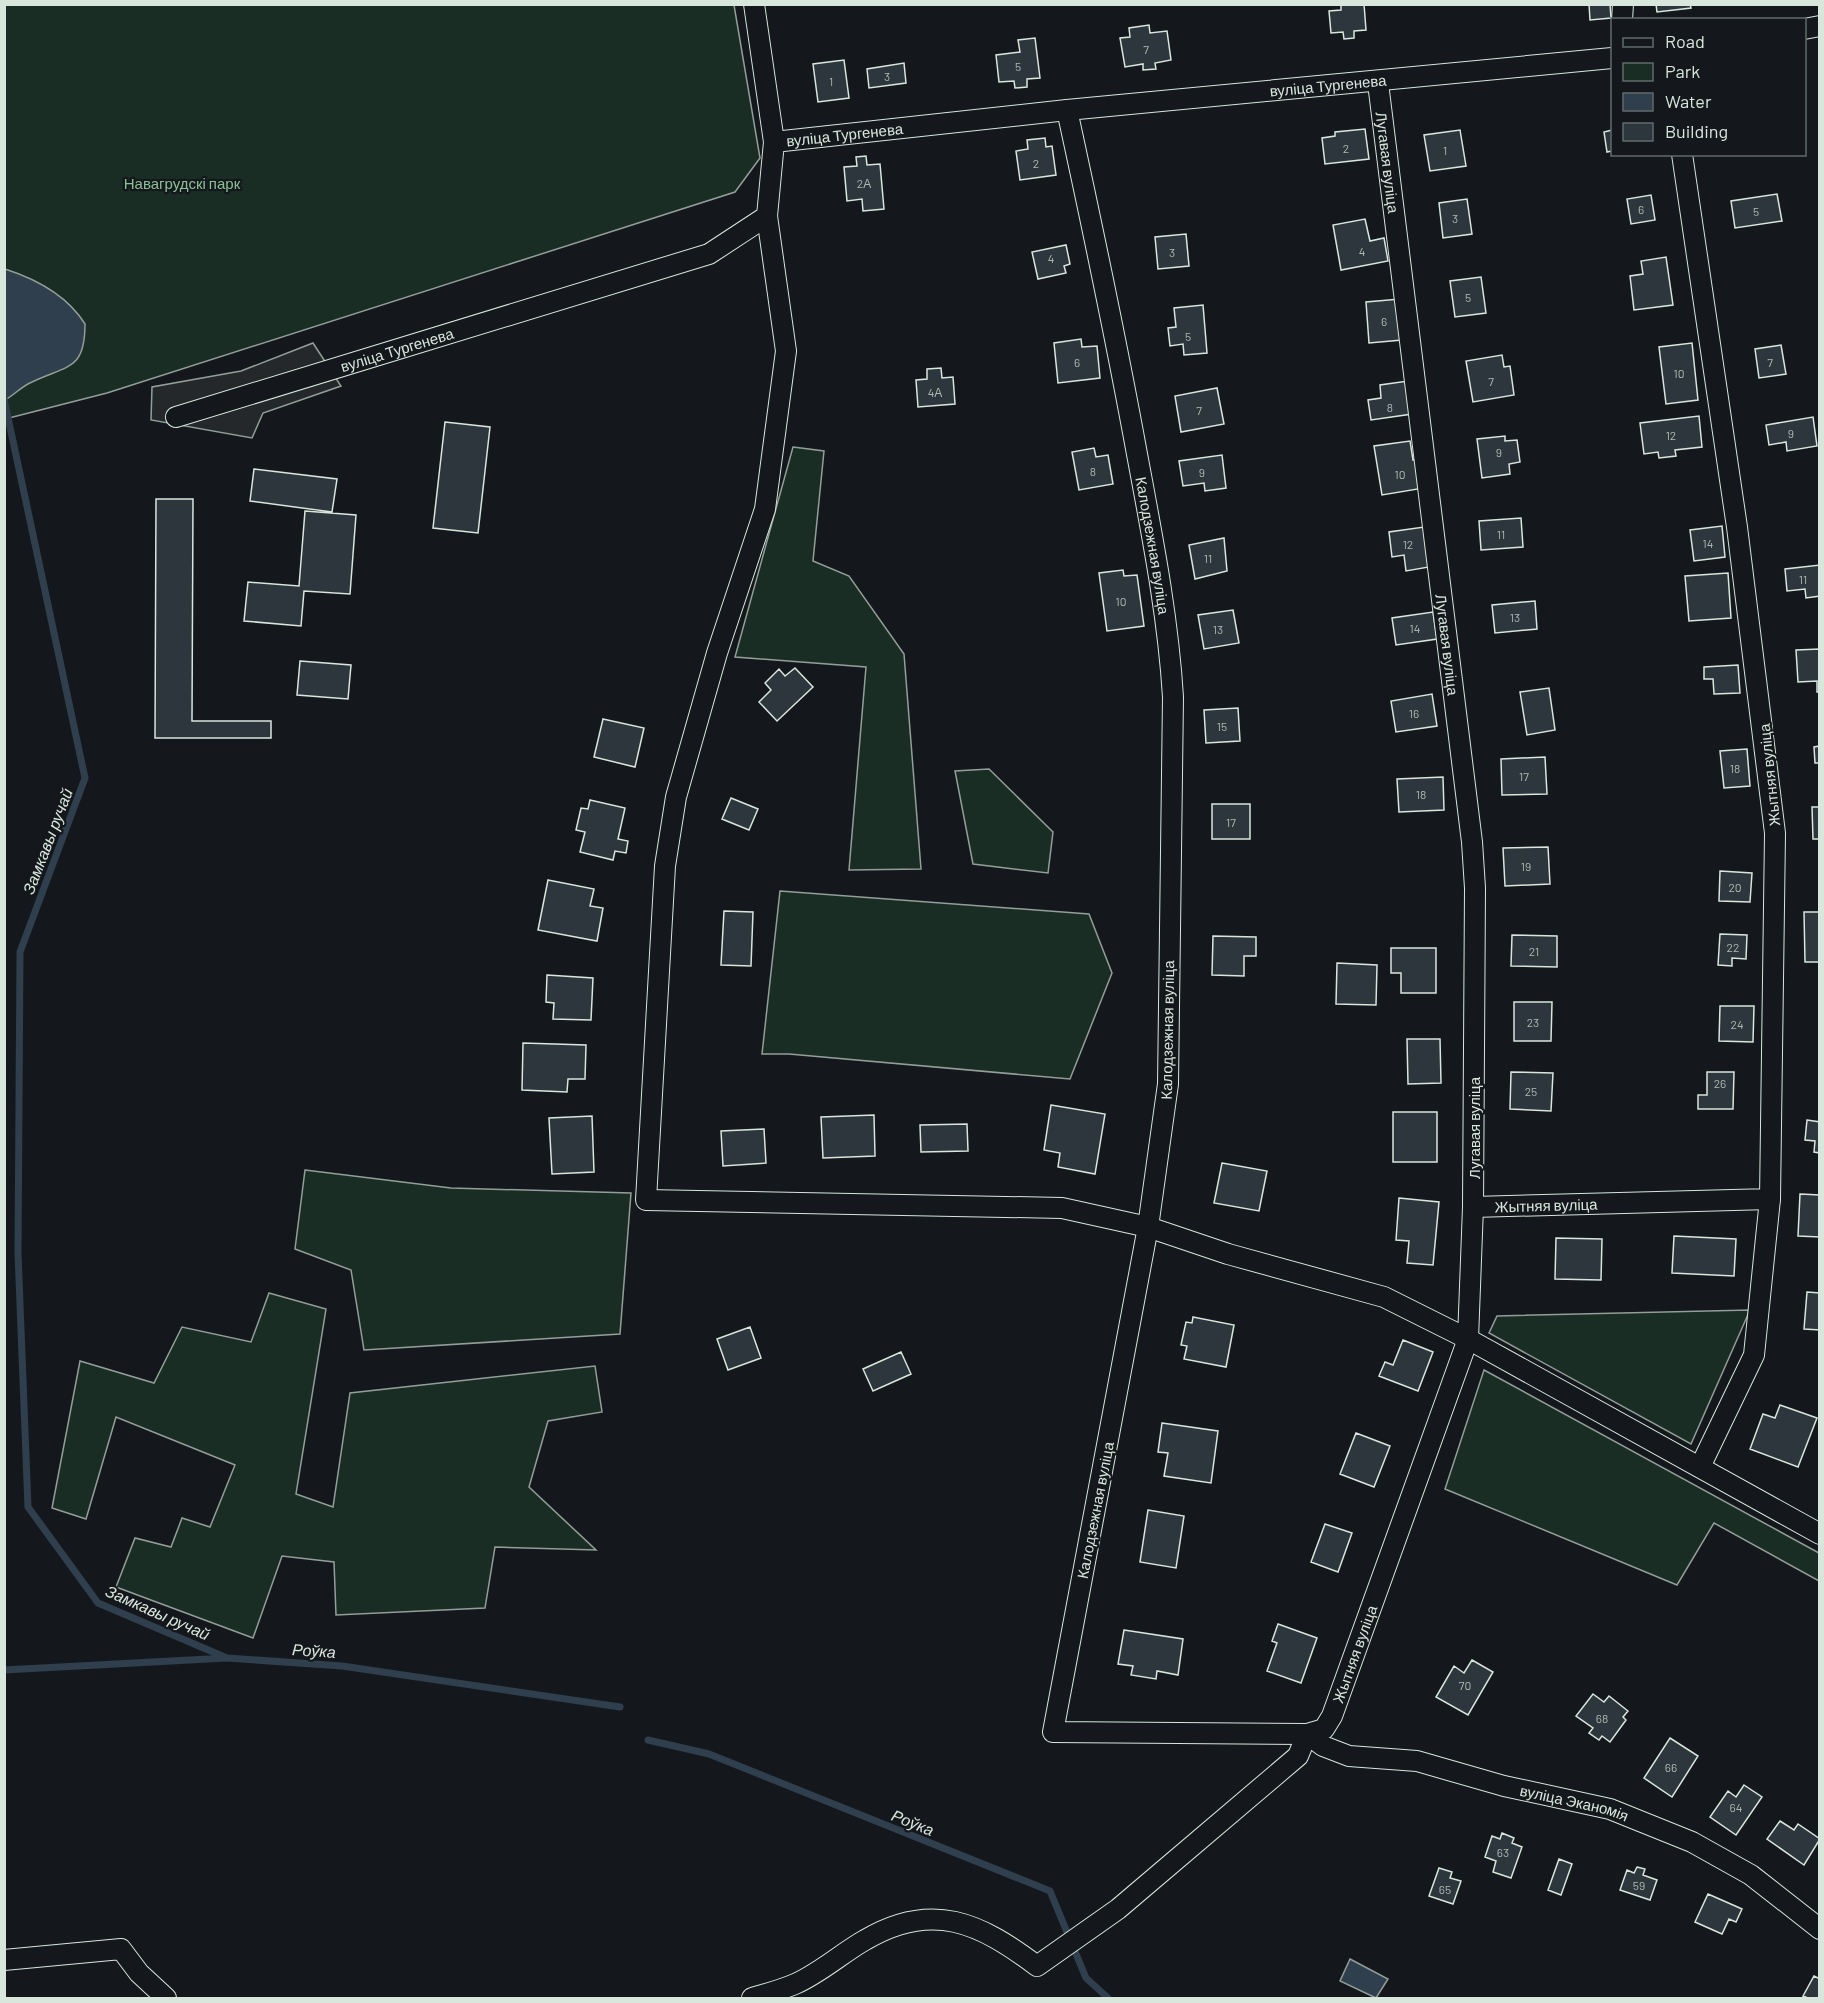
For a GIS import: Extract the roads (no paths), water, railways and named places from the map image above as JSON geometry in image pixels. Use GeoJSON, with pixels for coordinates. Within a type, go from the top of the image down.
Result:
{"type":"FeatureCollection","features":[{"type":"Feature","properties":{"kind":"street"},"geometry":{"type":"LineString","coordinates":[[754,4],[774,142]]}},
{"type":"Feature","properties":{"kind":"street","name":"вуліца Тургенева"},"geometry":{"type":"LineString","coordinates":[[176,417],[709,254],[767,216],[774,142],[1067,110],[1611,58]]}},
{"type":"Feature","properties":{"kind":"street","name":"Лугавая вуліца"},"geometry":{"type":"LineString","coordinates":[[1378,82],[1473,842],[1475,888],[1473,1207]]}},
{"type":"Feature","properties":{"kind":"street","name":"Калодзежная вуліца"},"geometry":{"type":"LineString","coordinates":[[1067,110],[1107,292],[1169,636],[1173,697],[1168,1084],[1148,1227],[1053,1732],[1307,1734]]}},
{"type":"Feature","properties":{"kind":"street","name":"Жытняя вуліца"},"geometry":{"type":"LineString","coordinates":[[752,1998],[796,1983],[867,1938],[897,1923],[919,1918],[941,1918],[1006,1942],[1037,1966],[1118,1909],[1298,1756],[1307,1734],[1324,1729],[1332,1716],[1468,1339],[1473,1207],[1770,1199],[1775,833],[1737,527],[1682,156]]}},
{"type":"Feature","properties":{"kind":"street"},"geometry":{"type":"LineString","coordinates":[[767,216],[786,351],[765,509],[717,653],[676,797],[665,866],[646,1200],[1062,1208],[1148,1227],[1227,1254],[1384,1297],[1468,1339],[1820,1534]]}},
{"type":"Feature","properties":{"kind":"street"},"geometry":{"type":"LineString","coordinates":[[1700,1467],[1754,1355],[1770,1199]]}},
{"type":"Feature","properties":{"kind":"street","name":"вуліца Эканомія"},"geometry":{"type":"LineString","coordinates":[[1307,1734],[1323,1746],[1349,1756],[1417,1761],[1504,1786],[1610,1809],[1692,1842],[1751,1875],[1820,1929]]}},
{"type":"Feature","properties":{"kind":"street"},"geometry":{"type":"LineString","coordinates":[[4,1960],[121,1950],[166,1998]]}},
{"type":"Feature","properties":{"kind":"water"},"geometry":{"type":"Polygon","coordinates":[[[5,269],[50,289],[78,314],[85,324],[82,350],[72,364],[28,384],[5,400],[5,269]]]}},
{"type":"Feature","properties":{"kind":"water"},"geometry":{"type":"Polygon","coordinates":[[[1350,1959],[1388,1979],[1376,1998],[1340,1981],[1350,1959]]]}},
{"type":"Feature","properties":{"kind":"waterway","name":"Замкавы ручай"},"geometry":{"type":"LineString","coordinates":[[4,399],[85,778],[20,952],[18,1253],[28,1507],[98,1603],[227,1658]]}},
{"type":"Feature","properties":{"kind":"waterway","name":"Роўка"},"geometry":{"type":"LineString","coordinates":[[4,1670],[227,1658],[342,1666],[620,1707]]}},
{"type":"Feature","properties":{"kind":"waterway","name":"Роўка"},"geometry":{"type":"LineString","coordinates":[[648,1740],[709,1754],[1050,1891],[1086,1978],[1108,1998]]}},
{"type":"Feature","properties":{"kind":"park label","name":"Навагрудскі парк"},"geometry":{"type":"Point","coordinates":[182,183]}}]}
